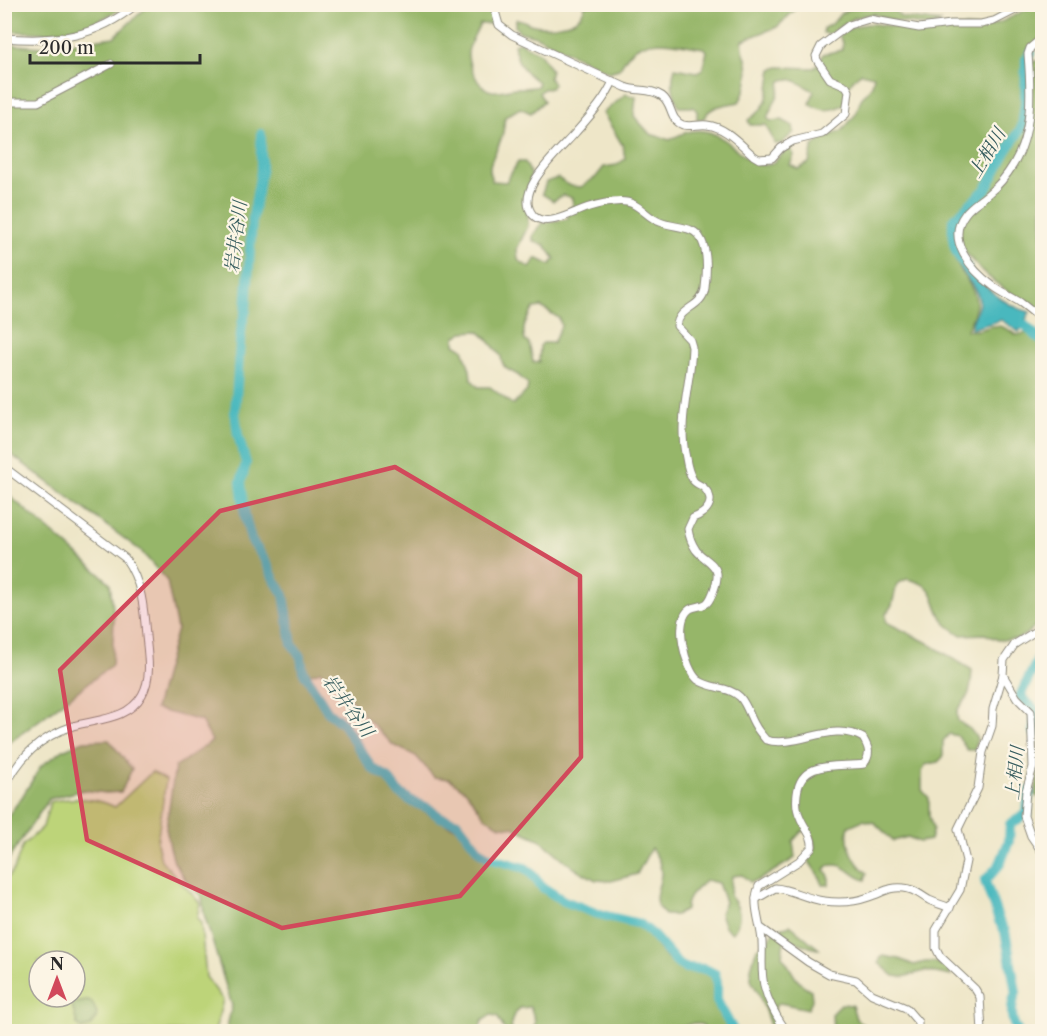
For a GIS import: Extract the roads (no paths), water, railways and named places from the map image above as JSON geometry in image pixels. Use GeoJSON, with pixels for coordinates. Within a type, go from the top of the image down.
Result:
{"type":"FeatureCollection","features":[{"type":"Feature","properties":{"kind":"street"},"geometry":{"type":"LineString","coordinates":[[4,38],[37,40],[83,35],[116,20],[137,4]]}},
{"type":"Feature","properties":{"kind":"street"},"geometry":{"type":"LineString","coordinates":[[494,4],[500,25],[506,31],[633,90],[656,92],[668,102],[675,120],[682,124],[712,125],[724,130],[754,156],[766,160],[772,158],[781,148],[793,141],[822,134],[846,114],[849,91],[846,86],[830,79],[816,56],[821,46],[849,25],[869,19],[919,28],[951,24],[981,24],[994,21],[1027,4]]}},
{"type":"Feature","properties":{"kind":"street"},"geometry":{"type":"LineString","coordinates":[[1042,38],[1030,48],[1028,54],[1028,126],[1024,144],[1004,177],[990,193],[966,213],[959,224],[957,233],[961,250],[977,271],[992,285],[1022,303],[1042,320]]}},
{"type":"Feature","properties":{"kind":"street"},"geometry":{"type":"LineString","coordinates":[[4,102],[38,102],[111,64]]}},
{"type":"Feature","properties":{"kind":"street"},"geometry":{"type":"LineString","coordinates":[[613,81],[607,95],[537,176],[532,185],[529,206],[532,214],[538,219],[547,220],[560,219],[591,206],[618,201],[627,202],[634,204],[659,222],[693,231],[701,241],[706,268],[705,291],[702,299],[679,316],[677,321],[677,326],[690,340],[692,347],[681,434],[689,473],[694,482],[703,487],[710,497],[710,506],[704,514],[693,518],[688,529],[696,550],[717,571],[717,578],[708,603],[693,607],[686,612],[682,622],[680,631],[690,670],[694,676],[710,687],[740,696],[756,728],[766,740],[786,742],[810,736],[844,732],[862,738],[868,747],[868,758],[864,764],[827,766],[815,769],[803,777],[798,784],[796,805],[802,822],[813,839],[812,847],[799,861],[759,886],[756,910],[761,928],[764,988],[772,1008],[787,1032]]}},
{"type":"Feature","properties":{"kind":"street"},"geometry":{"type":"LineString","coordinates":[[4,467],[125,558],[134,570],[142,593],[148,658],[142,696],[134,705],[125,712],[108,719],[74,726],[44,739],[22,758],[4,789]]}},
{"type":"Feature","properties":{"kind":"street"},"geometry":{"type":"LineString","coordinates":[[982,1032],[980,997],[975,989],[945,962],[936,948],[936,930],[960,890],[966,861],[958,829],[978,788],[985,744],[992,726],[993,709],[1003,675],[1004,660],[1015,644],[1042,627]]}},
{"type":"Feature","properties":{"kind":"street"},"geometry":{"type":"LineString","coordinates":[[1003,675],[1017,698],[1031,712],[1033,767],[1026,791],[1024,817],[1030,836],[1042,852]]}},
{"type":"Feature","properties":{"kind":"street"},"geometry":{"type":"LineString","coordinates":[[756,899],[775,888],[790,890],[805,897],[823,901],[842,902],[858,900],[885,890],[903,888],[914,889],[928,899],[950,908]]}},
{"type":"Feature","properties":{"kind":"street"},"geometry":{"type":"LineString","coordinates":[[761,928],[808,962],[842,978],[856,980],[872,994],[906,1008],[918,1022],[915,1032]]}},
{"type":"Feature","properties":{"kind":"water"},"geometry":{"type":"Polygon","coordinates":[[[961,258],[983,284],[999,298],[1030,312],[1019,332],[1001,320],[971,329],[979,301],[976,291],[961,270],[957,259],[961,258]]]}},
{"type":"Feature","properties":{"kind":"waterway","name":"上相川"},"geometry":{"type":"LineString","coordinates":[[967,268],[954,246],[953,220],[986,189],[1022,127],[1026,59],[1031,53]]}},
{"type":"Feature","properties":{"kind":"waterway","name":"岩井谷川"},"geometry":{"type":"LineString","coordinates":[[261,134],[261,171],[252,222],[246,310],[242,324],[235,412],[238,435],[246,463],[241,482],[245,516],[251,540],[284,595],[292,644],[301,657],[303,671],[328,712],[343,724],[372,768],[388,778],[398,792],[440,817],[458,823],[480,852],[492,859],[525,868],[542,887],[564,901],[598,914],[640,924],[678,964],[685,968],[705,969],[715,974],[717,1001],[734,1032]]}},
{"type":"Feature","properties":{"kind":"waterway","name":"上相川"},"geometry":{"type":"LineString","coordinates":[[1013,315],[1042,341]]}},
{"type":"Feature","properties":{"kind":"waterway","name":"上相川"},"geometry":{"type":"LineString","coordinates":[[1034,732],[1035,710],[1020,696],[1042,651]]}},
{"type":"Feature","properties":{"kind":"waterway","name":"上相川"},"geometry":{"type":"LineString","coordinates":[[1018,1032],[1012,1007],[1016,992],[1005,931],[999,921],[985,881],[1000,864],[1009,841],[1010,824],[1027,814],[1029,791]]}}]}
